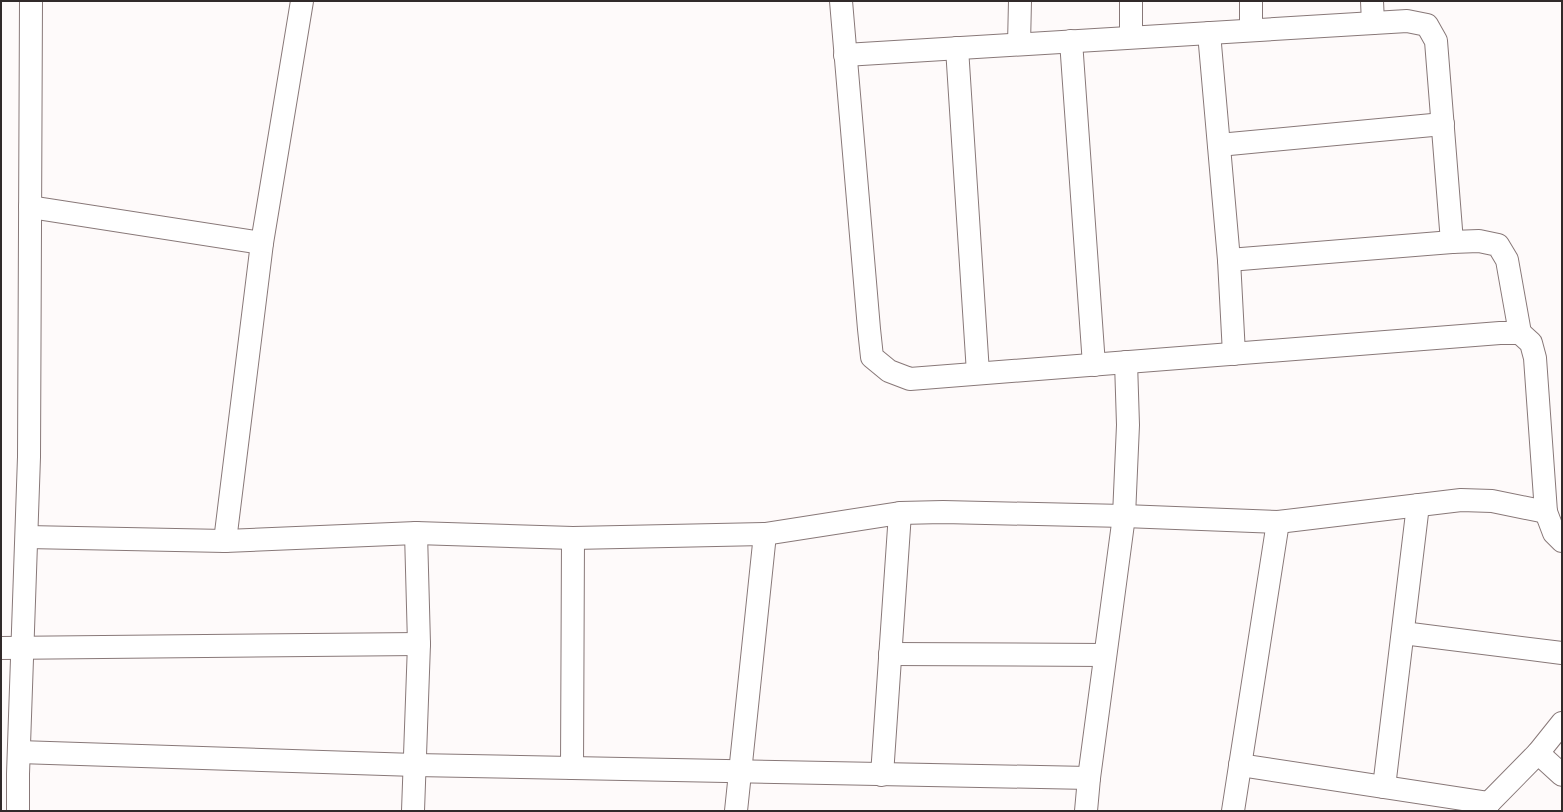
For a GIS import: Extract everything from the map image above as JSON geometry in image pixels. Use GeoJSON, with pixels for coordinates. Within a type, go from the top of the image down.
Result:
{"type":"FeatureCollection","features":[{"type":"Feature","properties":{"kind":"street"},"geometry":{"type":"LineString","coordinates":[[18,811],[10,774],[19,752],[30,458],[31,1]]}},
{"type":"Feature","properties":{"kind":"street"},"geometry":{"type":"LineString","coordinates":[[225,541],[262,243],[302,1]]}},
{"type":"Feature","properties":{"kind":"street"},"geometry":{"type":"LineString","coordinates":[[841,1],[872,357],[889,371],[910,379],[1500,333],[1520,333]]}},
{"type":"Feature","properties":{"kind":"street"},"geometry":{"type":"LineString","coordinates":[[1019,44],[1020,1]]}},
{"type":"Feature","properties":{"kind":"street"},"geometry":{"type":"LineString","coordinates":[[1131,1],[1131,37]]}},
{"type":"Feature","properties":{"kind":"street"},"geometry":{"type":"LineString","coordinates":[[1251,1],[1251,30]]}},
{"type":"Feature","properties":{"kind":"street"},"geometry":{"type":"LineString","coordinates":[[1372,1],[1373,23]]}},
{"type":"Feature","properties":{"kind":"street"},"geometry":{"type":"LineString","coordinates":[[845,55],[1406,21],[1427,25],[1436,41],[1452,242]]}},
{"type":"Feature","properties":{"kind":"street"},"geometry":{"type":"LineString","coordinates":[[1208,33],[1229,260],[1234,354]]}},
{"type":"Feature","properties":{"kind":"street"},"geometry":{"type":"LineString","coordinates":[[1071,41],[1094,365]]}},
{"type":"Feature","properties":{"kind":"street"},"geometry":{"type":"LineString","coordinates":[[957,48],[978,374]]}},
{"type":"Feature","properties":{"kind":"street"},"geometry":{"type":"LineString","coordinates":[[1219,145],[1442,124]]}},
{"type":"Feature","properties":{"kind":"street"},"geometry":{"type":"LineString","coordinates":[[30,207],[262,243]]}},
{"type":"Feature","properties":{"kind":"street"},"geometry":{"type":"LineString","coordinates":[[1229,260],[1452,242],[1479,241],[1498,245],[1507,260],[1520,333],[1531,343],[1535,358],[1546,512],[1554,533],[1562,541]]}},
{"type":"Feature","properties":{"kind":"street"},"geometry":{"type":"LineString","coordinates":[[1086,811],[1089,778],[1124,516],[1128,425],[1126,362]]}},
{"type":"Feature","properties":{"kind":"street"},"geometry":{"type":"LineString","coordinates":[[27,537],[225,541],[416,533],[573,538],[765,534],[900,513],[943,512],[1124,516],[1278,522],[1461,500],[1492,501],[1546,512]]}},
{"type":"Feature","properties":{"kind":"street"},"geometry":{"type":"LineString","coordinates":[[1384,787],[1418,505]]}},
{"type":"Feature","properties":{"kind":"street"},"geometry":{"type":"LineString","coordinates":[[882,775],[900,513]]}},
{"type":"Feature","properties":{"kind":"street"},"geometry":{"type":"LineString","coordinates":[[1233,811],[1278,522]]}},
{"type":"Feature","properties":{"kind":"street"},"geometry":{"type":"LineString","coordinates":[[413,811],[419,644],[416,533]]}},
{"type":"Feature","properties":{"kind":"street"},"geometry":{"type":"LineString","coordinates":[[736,811],[765,534]]}},
{"type":"Feature","properties":{"kind":"street"},"geometry":{"type":"LineString","coordinates":[[572,768],[573,538]]}},
{"type":"Feature","properties":{"kind":"street"},"geometry":{"type":"LineString","coordinates":[[1403,633],[1562,654]]}},
{"type":"Feature","properties":{"kind":"street"},"geometry":{"type":"LineString","coordinates":[[1,648],[419,644]]}},
{"type":"Feature","properties":{"kind":"street"},"geometry":{"type":"LineString","coordinates":[[890,654],[1105,655]]}},
{"type":"Feature","properties":{"kind":"street"},"geometry":{"type":"LineString","coordinates":[[1240,765],[1384,787],[1485,807],[1538,753],[1562,722]]}},
{"type":"Feature","properties":{"kind":"street"},"geometry":{"type":"LineString","coordinates":[[19,752],[415,765],[1089,778]]}},
{"type":"Feature","properties":{"kind":"street"},"geometry":{"type":"LineString","coordinates":[[1538,753],[1562,776]]}}]}
